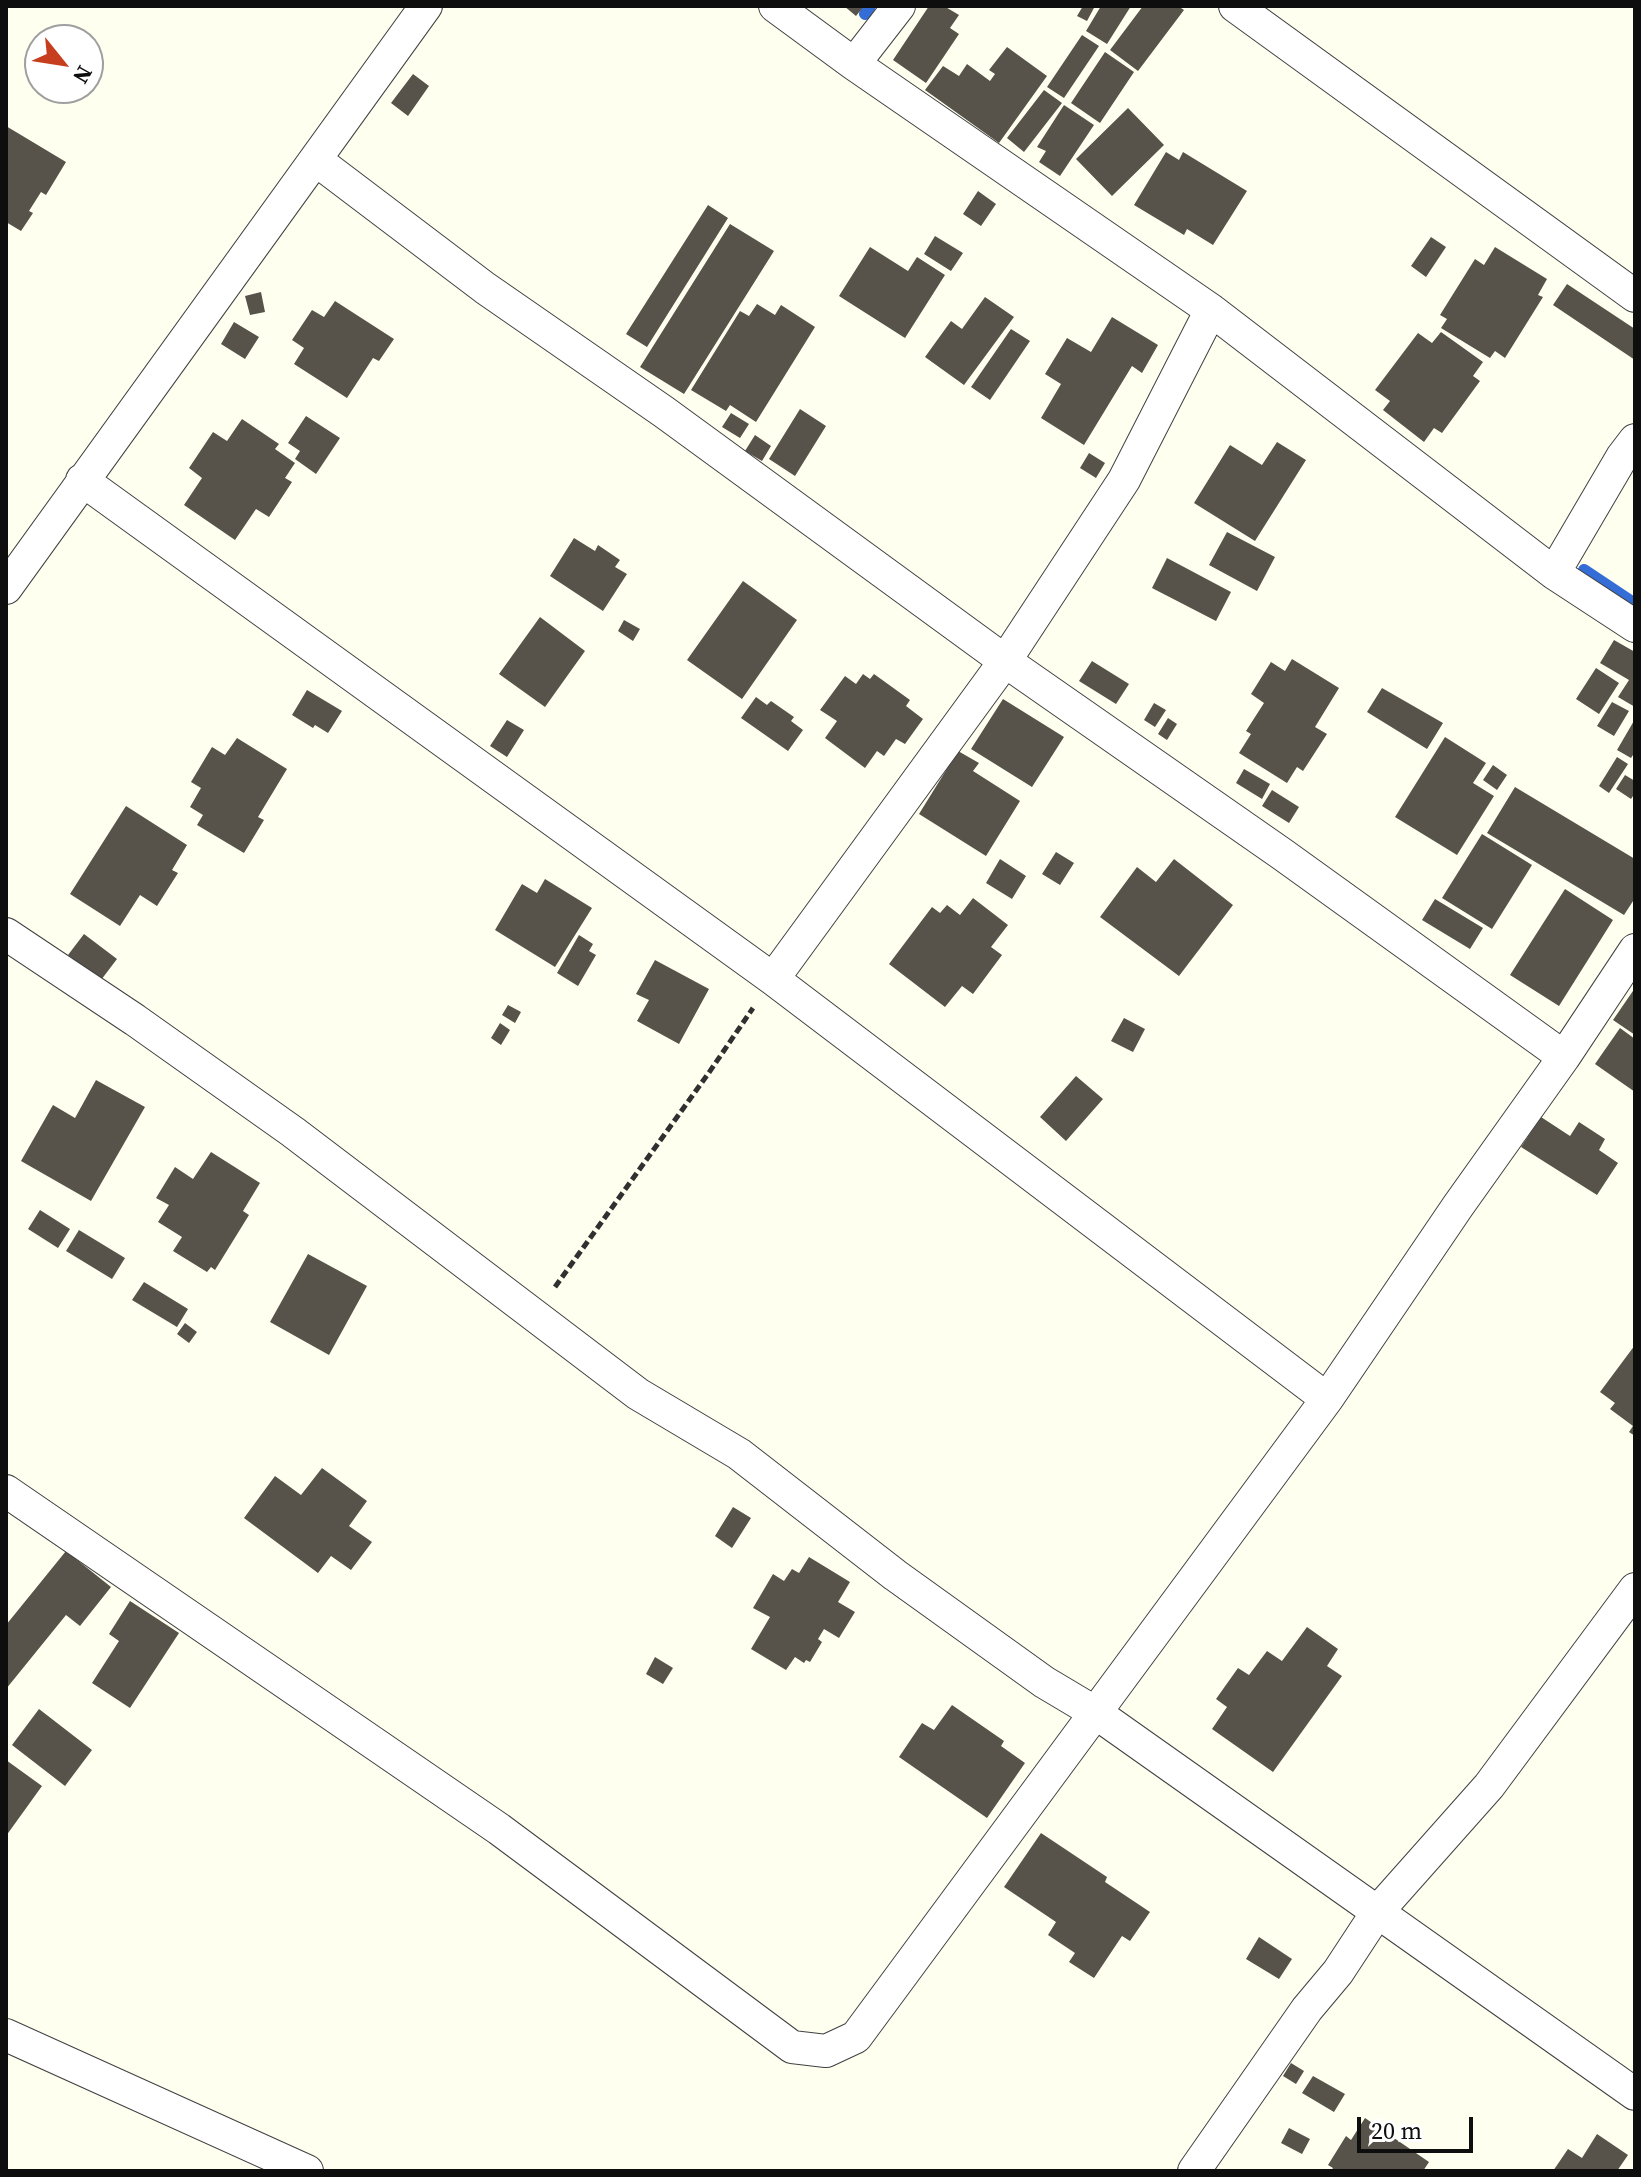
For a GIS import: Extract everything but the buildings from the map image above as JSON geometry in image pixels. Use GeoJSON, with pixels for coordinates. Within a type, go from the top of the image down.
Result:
{"type":"FeatureCollection","features":[{"type":"Feature","properties":{"kind":"street"},"geometry":{"type":"LineString","coordinates":[[6,588],[426,6]]}},
{"type":"Feature","properties":{"kind":"street"},"geometry":{"type":"LineString","coordinates":[[775,6],[1211,310],[1554,573],[1635,626]]}},
{"type":"Feature","properties":{"kind":"street"},"geometry":{"type":"LineString","coordinates":[[854,64],[899,6]]}},
{"type":"Feature","properties":{"kind":"street"},"geometry":{"type":"LineString","coordinates":[[1235,6],[1635,296]]}},
{"type":"Feature","properties":{"kind":"street"},"geometry":{"type":"LineString","coordinates":[[316,160],[485,288],[664,412],[1005,661],[1282,854],[1564,1057]]}},
{"type":"Feature","properties":{"kind":"street"},"geometry":{"type":"LineString","coordinates":[[773,979],[1005,661],[1124,480],[1211,310]]}},
{"type":"Feature","properties":{"kind":"street"},"geometry":{"type":"LineString","coordinates":[[1554,573],[1635,440]]}},
{"type":"Feature","properties":{"kind":"street"},"geometry":{"type":"LineString","coordinates":[[82,480],[773,979],[1327,1399]]}},
{"type":"Feature","properties":{"kind":"street"},"geometry":{"type":"LineString","coordinates":[[6,934],[135,1020],[293,1132],[638,1394],[739,1454],[920,1593],[1044,1682],[1096,1713],[1635,2094]]}},
{"type":"Feature","properties":{"kind":"street"},"geometry":{"type":"LineString","coordinates":[[6,1491],[499,1829],[792,2047],[826,2051],[856,2037],[1327,1399],[1635,950]]}},
{"type":"Feature","properties":{"kind":"street"},"geometry":{"type":"LineString","coordinates":[[1194,2171],[1307,2009],[1338,1972],[1378,1911],[1489,1786],[1635,1589]]}},
{"type":"Feature","properties":{"kind":"street"},"geometry":{"type":"LineString","coordinates":[[6,2035],[307,2171]]}},
{"type":"Feature","properties":{"kind":"path"},"geometry":{"type":"LineString","coordinates":[[534,1317],[773,979]]}},
{"type":"Feature","properties":{"kind":"waterway"},"geometry":{"type":"LineString","coordinates":[[865,14],[870,6]]}},
{"type":"Feature","properties":{"kind":"waterway"},"geometry":{"type":"LineString","coordinates":[[1584,570],[1635,604]]}}]}
